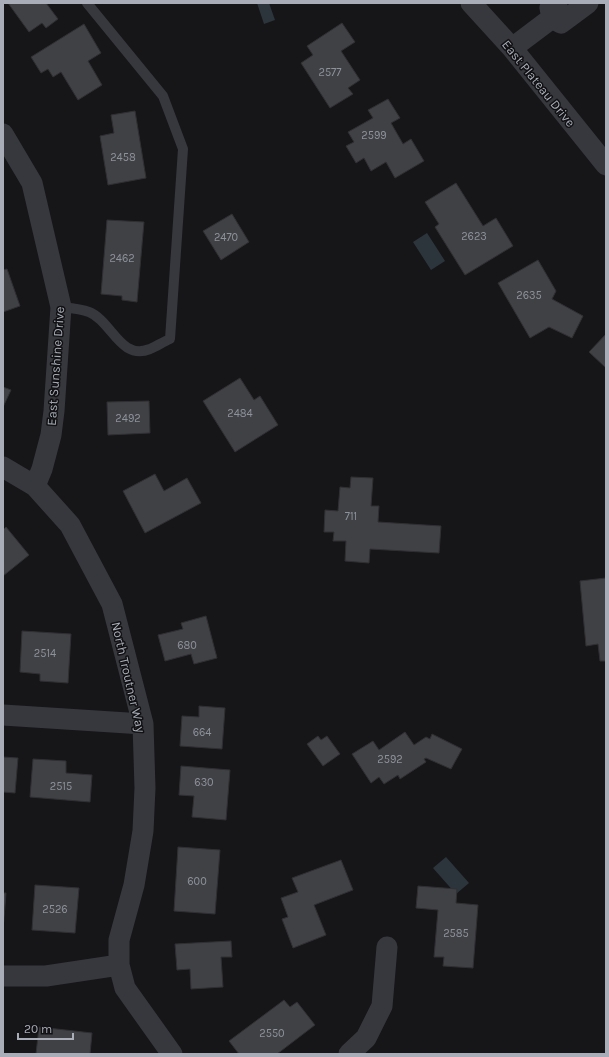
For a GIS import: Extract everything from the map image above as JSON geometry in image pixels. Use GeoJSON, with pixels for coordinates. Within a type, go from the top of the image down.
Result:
{"type":"FeatureCollection","features":[{"type":"Feature","properties":{"kind":"street","name":"East Plateau Drive"},"geometry":{"type":"LineString","coordinates":[[471,3],[512,48],[606,165]]}},
{"type":"Feature","properties":{"kind":"street"},"geometry":{"type":"LineString","coordinates":[[512,48],[554,11],[561,23],[588,3]]}},
{"type":"Feature","properties":{"kind":"street","name":"East Sunshine Drive"},"geometry":{"type":"LineString","coordinates":[[3,134],[32,183],[61,307],[51,435],[42,469],[35,486]]}},
{"type":"Feature","properties":{"kind":"street","name":"North Troutner Way"},"geometry":{"type":"LineString","coordinates":[[3,467],[35,486],[70,526],[112,604],[143,724],[145,788],[143,831],[134,884],[119,940],[119,966],[125,988],[172,1054]]}},
{"type":"Feature","properties":{"kind":"street"},"geometry":{"type":"LineString","coordinates":[[3,715],[143,724]]}},
{"type":"Feature","properties":{"kind":"street"},"geometry":{"type":"LineString","coordinates":[[349,1054],[366,1038],[382,1006],[387,947]]}},
{"type":"Feature","properties":{"kind":"street"},"geometry":{"type":"LineString","coordinates":[[3,976],[46,976],[119,966]]}},
{"type":"Feature","properties":{"kind":"lane"},"geometry":{"type":"LineString","coordinates":[[61,307],[89,312],[105,323],[118,341],[132,350],[149,350],[170,339],[183,150],[163,96],[87,3]]}},
{"type":"Feature","properties":{"kind":"shaded area"},"geometry":{"type":"Polygon","coordinates":[[[257,3],[269,3],[275,20],[264,24],[257,3]]]}},
{"type":"Feature","properties":{"kind":"shaded area"},"geometry":{"type":"Polygon","coordinates":[[[427,233],[445,261],[431,270],[413,242],[427,233]]]}},
{"type":"Feature","properties":{"kind":"shaded area"},"geometry":{"type":"Polygon","coordinates":[[[446,857],[469,883],[456,894],[433,868],[446,857]]]}},
{"type":"Feature","properties":{"kind":"building"},"geometry":{"type":"Polygon","coordinates":[[[8,3],[46,3],[58,19],[46,28],[42,23],[29,32],[8,3]]]}},
{"type":"Feature","properties":{"kind":"building"},"geometry":{"type":"Polygon","coordinates":[[[342,23],[355,42],[341,51],[360,80],[348,88],[353,94],[330,108],[301,63],[313,55],[307,46],[342,23]]]}},
{"type":"Feature","properties":{"kind":"building"},"geometry":{"type":"Polygon","coordinates":[[[84,24],[101,53],[88,61],[102,85],[78,100],[61,72],[53,77],[48,69],[41,73],[31,57],[84,24]]]}},
{"type":"Feature","properties":{"kind":"building"},"geometry":{"type":"Polygon","coordinates":[[[388,99],[400,118],[391,123],[403,144],[411,139],[424,161],[395,178],[386,162],[371,171],[364,158],[356,163],[346,146],[354,142],[348,132],[373,118],[368,110],[388,99]]]}},
{"type":"Feature","properties":{"kind":"building"},"geometry":{"type":"Polygon","coordinates":[[[135,111],[146,178],[108,185],[100,136],[114,133],[111,115],[135,111]]]}},
{"type":"Feature","properties":{"kind":"building"},"geometry":{"type":"Polygon","coordinates":[[[456,183],[483,226],[496,218],[513,246],[465,275],[435,227],[439,224],[425,202],[456,183]]]}},
{"type":"Feature","properties":{"kind":"building"},"geometry":{"type":"Polygon","coordinates":[[[232,214],[249,242],[221,260],[203,231],[232,214]]]}},
{"type":"Feature","properties":{"kind":"building"},"geometry":{"type":"Polygon","coordinates":[[[107,220],[144,222],[137,302],[122,300],[122,296],[101,294],[107,220]]]}},
{"type":"Feature","properties":{"kind":"building"},"geometry":{"type":"Polygon","coordinates":[[[538,260],[556,291],[552,299],[583,316],[572,338],[549,327],[530,338],[498,283],[538,260]]]}},
{"type":"Feature","properties":{"kind":"building"},"geometry":{"type":"Polygon","coordinates":[[[7,269],[20,306],[3,312],[3,270],[7,269]]]}},
{"type":"Feature","properties":{"kind":"building"},"geometry":{"type":"Polygon","coordinates":[[[606,334],[606,368],[589,352],[606,334]]]}},
{"type":"Feature","properties":{"kind":"building"},"geometry":{"type":"Polygon","coordinates":[[[240,378],[254,400],[260,396],[278,425],[235,452],[203,401],[240,378]]]}},
{"type":"Feature","properties":{"kind":"building"},"geometry":{"type":"Polygon","coordinates":[[[3,387],[11,390],[3,407],[3,387]]]}},
{"type":"Feature","properties":{"kind":"building"},"geometry":{"type":"Polygon","coordinates":[[[149,401],[150,433],[108,435],[107,402],[149,401]]]}},
{"type":"Feature","properties":{"kind":"building"},"geometry":{"type":"Polygon","coordinates":[[[155,474],[164,491],[187,478],[201,503],[145,533],[123,491],[155,474]]]}},
{"type":"Feature","properties":{"kind":"building"},"geometry":{"type":"Polygon","coordinates":[[[351,477],[373,478],[371,506],[379,506],[378,522],[441,526],[439,553],[370,549],[369,563],[345,561],[346,541],[333,541],[334,532],[324,532],[325,510],[338,511],[340,487],[350,488],[351,477]]]}},
{"type":"Feature","properties":{"kind":"building"},"geometry":{"type":"Polygon","coordinates":[[[6,527],[29,555],[3,576],[3,530],[6,527]]]}},
{"type":"Feature","properties":{"kind":"building"},"geometry":{"type":"Polygon","coordinates":[[[606,578],[606,661],[600,661],[598,644],[586,646],[580,581],[606,578]]]}},
{"type":"Feature","properties":{"kind":"building"},"geometry":{"type":"Polygon","coordinates":[[[206,616],[217,658],[194,664],[191,654],[165,661],[158,635],[183,629],[181,623],[206,616]]]}},
{"type":"Feature","properties":{"kind":"building"},"geometry":{"type":"Polygon","coordinates":[[[22,631],[71,634],[68,683],[40,681],[40,674],[20,672],[22,631]]]}},
{"type":"Feature","properties":{"kind":"building"},"geometry":{"type":"Polygon","coordinates":[[[199,706],[225,708],[222,749],[180,746],[182,716],[199,717],[199,706]]]}},
{"type":"Feature","properties":{"kind":"building"},"geometry":{"type":"Polygon","coordinates":[[[405,732],[414,745],[426,737],[430,739],[432,734],[462,749],[451,769],[426,758],[424,759],[426,762],[400,779],[398,775],[384,784],[379,777],[371,783],[352,754],[373,741],[379,750],[405,732]]]}},
{"type":"Feature","properties":{"kind":"building"},"geometry":{"type":"Polygon","coordinates":[[[318,736],[321,740],[327,736],[340,754],[323,766],[307,744],[318,736]]]}},
{"type":"Feature","properties":{"kind":"building"},"geometry":{"type":"Polygon","coordinates":[[[3,757],[18,758],[15,793],[3,792],[3,757]]]}},
{"type":"Feature","properties":{"kind":"building"},"geometry":{"type":"Polygon","coordinates":[[[33,759],[66,761],[66,773],[92,775],[90,802],[30,797],[33,759]]]}},
{"type":"Feature","properties":{"kind":"building"},"geometry":{"type":"Polygon","coordinates":[[[181,766],[230,770],[226,820],[192,817],[194,796],[179,795],[181,766]]]}},
{"type":"Feature","properties":{"kind":"building"},"geometry":{"type":"Polygon","coordinates":[[[178,847],[220,850],[215,914],[174,911],[178,847]]]}},
{"type":"Feature","properties":{"kind":"building"},"geometry":{"type":"Polygon","coordinates":[[[341,860],[353,890],[314,905],[326,935],[293,948],[282,919],[288,917],[281,898],[298,892],[292,878],[341,860]]]}},
{"type":"Feature","properties":{"kind":"building"},"geometry":{"type":"Polygon","coordinates":[[[35,885],[79,888],[75,933],[32,930],[35,885]]]}},
{"type":"Feature","properties":{"kind":"building"},"geometry":{"type":"Polygon","coordinates":[[[418,886],[457,889],[456,903],[478,905],[473,968],[443,966],[444,957],[434,957],[438,910],[416,908],[418,886]]]}},
{"type":"Feature","properties":{"kind":"building"},"geometry":{"type":"Polygon","coordinates":[[[3,893],[6,893],[3,930],[3,893]]]}},
{"type":"Feature","properties":{"kind":"building"},"geometry":{"type":"Polygon","coordinates":[[[231,941],[232,957],[221,957],[223,987],[191,989],[190,969],[177,970],[175,944],[231,941]]]}},
{"type":"Feature","properties":{"kind":"building"},"geometry":{"type":"Polygon","coordinates":[[[284,1000],[290,1007],[297,1002],[315,1025],[277,1054],[239,1054],[229,1041],[284,1000]]]}},
{"type":"Feature","properties":{"kind":"building"},"geometry":{"type":"Polygon","coordinates":[[[39,1027],[92,1033],[90,1054],[36,1054],[39,1027]]]}}]}
